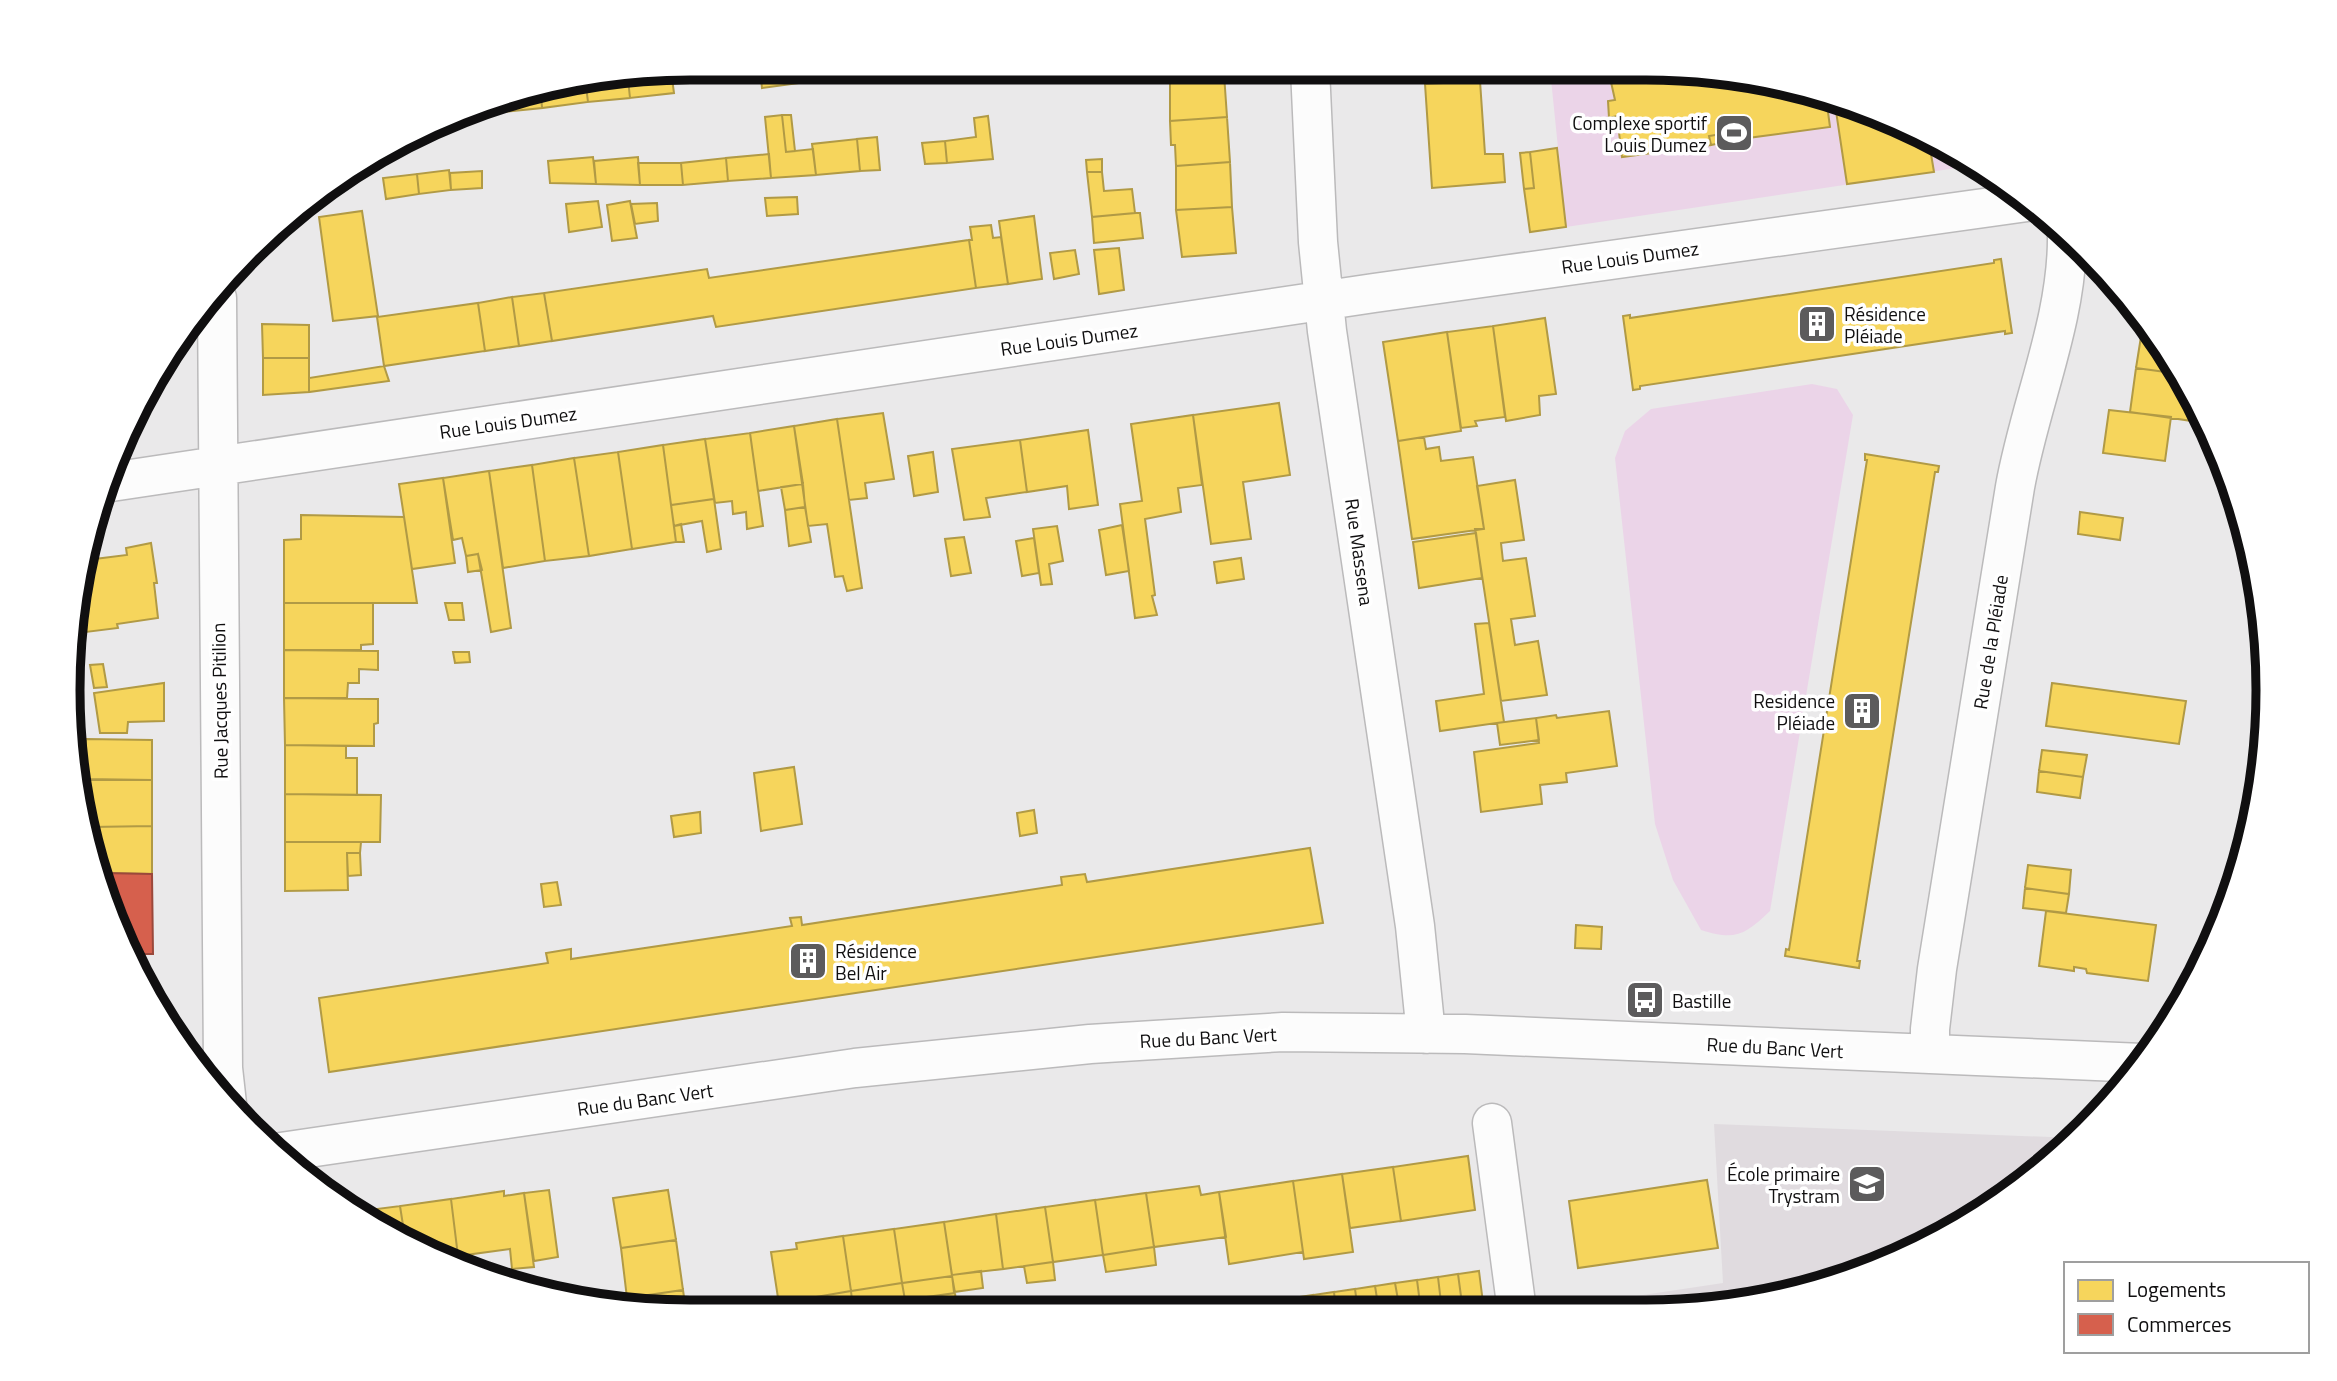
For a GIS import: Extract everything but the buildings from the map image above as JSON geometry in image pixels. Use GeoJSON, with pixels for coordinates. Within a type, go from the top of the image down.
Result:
{"type":"FeatureCollection","features":[{"type":"Feature","properties":{"kind":"street","name":"Rue Massena"},"geometry":{"type":"LineString","coordinates":[[1311,80],[1318,242],[1324,302],[1415,926],[1426,1034]]}},
{"type":"Feature","properties":{"kind":"street","name":"Rue Louis Dumez"},"geometry":{"type":"LineString","coordinates":[[118,481],[1324,302],[2014,204]]}},
{"type":"Feature","properties":{"kind":"street","name":"Rue de la Pléiade"},"geometry":{"type":"LineString","coordinates":[[1930,1054],[1930,1028],[1937,969],[2015,487],[2027,425],[2062,298],[2066,248]]}},
{"type":"Feature","properties":{"kind":"street","name":"Rue Jacques Pitilion"},"geometry":{"type":"LineString","coordinates":[[217,307],[225,1084]]}},
{"type":"Feature","properties":{"kind":"street","name":"Rue du Banc Vert"},"geometry":{"type":"LineString","coordinates":[[290,1151],[817,1072],[1090,1044],[1283,1032],[1426,1034],[2130,1062]]}},
{"type":"Feature","properties":{"kind":"street"},"geometry":{"type":"LineString","coordinates":[[1492,1123],[1516,1300]]}},
{"type":"Feature","properties":{"kind":"shaded area","name":"Complexe sportif Louis Dumez"},"geometry":{"type":"Polygon","coordinates":[[[1551,80],[1686,82],[1766,92],[1804,101],[1880,127],[1960,167],[1566,227],[1551,80]]]}},
{"type":"Feature","properties":{"kind":"shaded area"},"geometry":{"type":"Polygon","coordinates":[[[1812,384],[1837,389],[1853,415],[1770,911],[1739,934],[1723,935],[1701,930],[1673,880],[1655,824],[1615,458],[1625,431],[1651,409],[1812,384]]]}},
{"type":"Feature","properties":{"kind":"shaded area","name":"École primaire Trystram"},"geometry":{"type":"Polygon","coordinates":[[[1714,1124],[2061,1137],[2018,1174],[1952,1219],[1916,1238],[1843,1268],[1766,1289],[1726,1295],[1686,1299],[1610,1300],[1723,1283],[1714,1124]]]}},
{"type":"Feature","properties":{"kind":"place","name":"Complexe sportif Louis Dumez"},"geometry":{"type":"Point","coordinates":[1734,133]}},
{"type":"Feature","properties":{"kind":"place","name":"Résidence Pléiade"},"geometry":{"type":"Point","coordinates":[1817,324]}},
{"type":"Feature","properties":{"kind":"place","name":"Residence Pléiade"},"geometry":{"type":"Point","coordinates":[1862,711]}},
{"type":"Feature","properties":{"kind":"place","name":"Résidence Bel Air"},"geometry":{"type":"Point","coordinates":[808,961]}},
{"type":"Feature","properties":{"kind":"place","name":"Bastille"},"geometry":{"type":"Point","coordinates":[1645,1000]}},
{"type":"Feature","properties":{"kind":"place","name":"École primaire Trystram"},"geometry":{"type":"Point","coordinates":[1867,1184]}}]}
